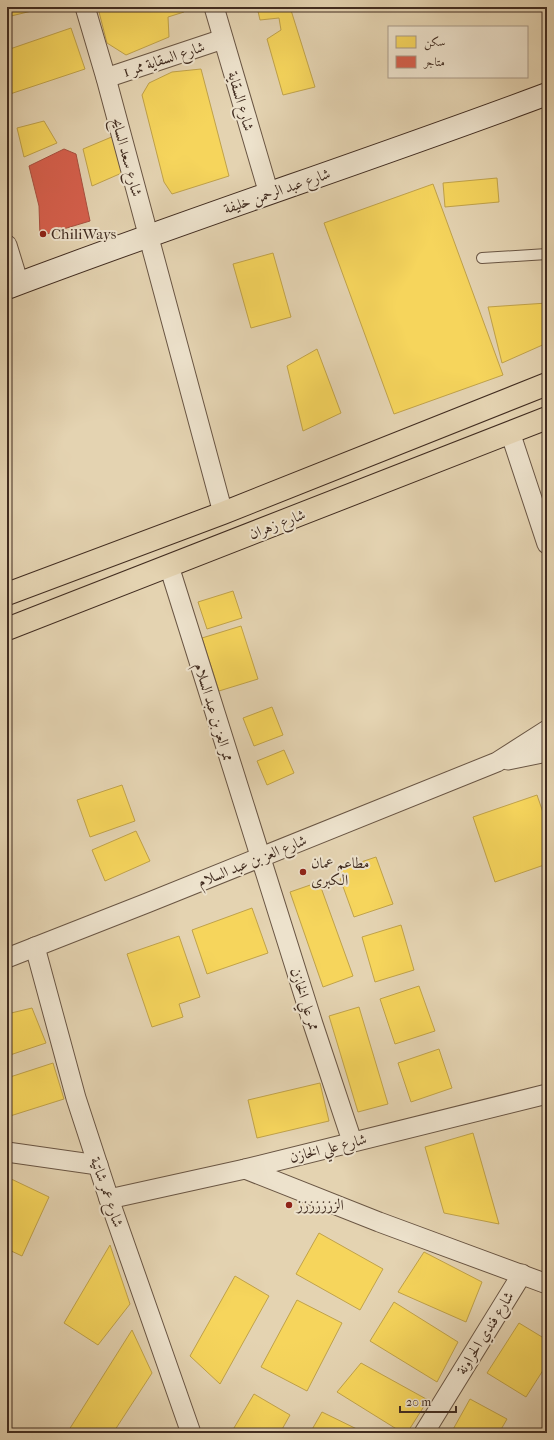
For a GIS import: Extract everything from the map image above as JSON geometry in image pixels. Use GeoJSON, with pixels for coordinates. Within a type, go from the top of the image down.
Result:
{"type":"FeatureCollection","features":[{"type":"Feature","properties":{"kind":"main road","name":"شارع زهران"},"geometry":{"type":"LineString","coordinates":[[7,594],[223,513],[547,384]]}},
{"type":"Feature","properties":{"kind":"main road","name":"شارع زهران"},"geometry":{"type":"LineString","coordinates":[[7,629],[547,418]]}},
{"type":"Feature","properties":{"kind":"street","name":"شارع سعد السايح"},"geometry":{"type":"LineString","coordinates":[[85,7],[106,78],[147,236],[223,513]]}},
{"type":"Feature","properties":{"kind":"street","name":"شارع السقاية"},"geometry":{"type":"LineString","coordinates":[[214,7],[269,194]]}},
{"type":"Feature","properties":{"kind":"street","name":"شارع السقاية ممر 1"},"geometry":{"type":"LineString","coordinates":[[106,78],[223,39]]}},
{"type":"Feature","properties":{"kind":"street","name":"شارع عبد الرحمن خليفة"},"geometry":{"type":"LineString","coordinates":[[13,286],[147,236],[269,194],[547,94]]}},
{"type":"Feature","properties":{"kind":"street"},"geometry":{"type":"LineString","coordinates":[[7,245],[13,286]]}},
{"type":"Feature","properties":{"kind":"street"},"geometry":{"type":"LineString","coordinates":[[510,432],[547,544]]}},
{"type":"Feature","properties":{"kind":"street","name":"ممر العز بن عبد السلام"},"geometry":{"type":"LineString","coordinates":[[169,566],[260,857]]}},
{"type":"Feature","properties":{"kind":"street","name":"شارع العز بن عبد السلام"},"geometry":{"type":"LineString","coordinates":[[497,762],[547,730]]}},
{"type":"Feature","properties":{"kind":"street","name":"شارع العز بن عبد السلام"},"geometry":{"type":"LineString","coordinates":[[7,958],[497,762],[547,752]]}},
{"type":"Feature","properties":{"kind":"street","name":"ممر علي الخازن"},"geometry":{"type":"LineString","coordinates":[[260,857],[352,1141]]}},
{"type":"Feature","properties":{"kind":"street","name":"شارع عمر شاتية"},"geometry":{"type":"LineString","coordinates":[[35,947],[76,1098],[109,1199],[192,1433]]}},
{"type":"Feature","properties":{"kind":"street","name":"شارع علي الخازن"},"geometry":{"type":"LineString","coordinates":[[109,1199],[245,1169],[352,1141],[547,1094]]}},
{"type":"Feature","properties":{"kind":"street"},"geometry":{"type":"LineString","coordinates":[[7,1152],[98,1165]]}},
{"type":"Feature","properties":{"kind":"street"},"geometry":{"type":"LineString","coordinates":[[245,1169],[379,1222],[547,1284]]}},
{"type":"Feature","properties":{"kind":"street","name":"شارع فندي الحراونة"},"geometry":{"type":"LineString","coordinates":[[424,1433],[522,1274]]}},
{"type":"Feature","properties":{"kind":"lane"},"geometry":{"type":"LineString","coordinates":[[482,258],[547,254]]}},
{"type":"Feature","properties":{"kind":"building: سكن"},"geometry":{"type":"Polygon","coordinates":[[[7,7],[48,7],[7,17],[7,7]]]}},
{"type":"Feature","properties":{"kind":"building: سكن"},"geometry":{"type":"Polygon","coordinates":[[[116,7],[183,7],[184,12],[168,17],[169,37],[126,55],[107,43],[99,12],[116,7]]]}},
{"type":"Feature","properties":{"kind":"building: سكن"},"geometry":{"type":"Polygon","coordinates":[[[257,7],[290,7],[315,87],[283,95],[267,39],[281,30],[279,18],[260,20],[257,7]]]}},
{"type":"Feature","properties":{"kind":"building: سكن"},"geometry":{"type":"Polygon","coordinates":[[[71,28],[85,69],[10,94],[7,82],[7,50],[71,28]]]}},
{"type":"Feature","properties":{"kind":"building: سكن"},"geometry":{"type":"Polygon","coordinates":[[[201,69],[229,176],[172,194],[164,182],[142,95],[149,83],[172,72],[201,69]]]}},
{"type":"Feature","properties":{"kind":"building: سكن"},"geometry":{"type":"Polygon","coordinates":[[[44,121],[57,143],[24,157],[17,128],[44,121]]]}},
{"type":"Feature","properties":{"kind":"building: سكن"},"geometry":{"type":"Polygon","coordinates":[[[114,136],[124,172],[92,186],[83,149],[114,136]]]}},
{"type":"Feature","properties":{"kind":"building: سكن"},"geometry":{"type":"Polygon","coordinates":[[[497,178],[499,202],[445,207],[443,183],[497,178]]]}},
{"type":"Feature","properties":{"kind":"building: سكن"},"geometry":{"type":"Polygon","coordinates":[[[433,184],[503,375],[394,414],[324,223],[433,184]]]}},
{"type":"Feature","properties":{"kind":"building: سكن"},"geometry":{"type":"Polygon","coordinates":[[[273,253],[291,317],[251,328],[233,264],[273,253]]]}},
{"type":"Feature","properties":{"kind":"building: سكن"},"geometry":{"type":"Polygon","coordinates":[[[547,303],[547,343],[502,363],[488,307],[547,303]]]}},
{"type":"Feature","properties":{"kind":"building: سكن"},"geometry":{"type":"Polygon","coordinates":[[[317,349],[341,413],[303,431],[287,366],[317,349]]]}},
{"type":"Feature","properties":{"kind":"building: سكن"},"geometry":{"type":"Polygon","coordinates":[[[233,591],[242,618],[207,629],[198,602],[233,591]]]}},
{"type":"Feature","properties":{"kind":"building: سكن"},"geometry":{"type":"Polygon","coordinates":[[[241,626],[258,679],[219,691],[202,638],[241,626]]]}},
{"type":"Feature","properties":{"kind":"building: سكن"},"geometry":{"type":"Polygon","coordinates":[[[272,707],[283,735],[254,746],[243,718],[272,707]]]}},
{"type":"Feature","properties":{"kind":"building: سكن"},"geometry":{"type":"Polygon","coordinates":[[[284,750],[294,773],[267,785],[257,761],[284,750]]]}},
{"type":"Feature","properties":{"kind":"building: سكن"},"geometry":{"type":"Polygon","coordinates":[[[122,785],[135,821],[90,837],[77,800],[122,785]]]}},
{"type":"Feature","properties":{"kind":"building: سكن"},"geometry":{"type":"Polygon","coordinates":[[[537,795],[547,824],[547,864],[495,882],[473,817],[537,795]]]}},
{"type":"Feature","properties":{"kind":"building: سكن"},"geometry":{"type":"Polygon","coordinates":[[[136,831],[150,861],[105,881],[92,850],[136,831]]]}},
{"type":"Feature","properties":{"kind":"building: سكن"},"geometry":{"type":"Polygon","coordinates":[[[376,857],[393,904],[354,917],[337,870],[376,857]]]}},
{"type":"Feature","properties":{"kind":"building: سكن"},"geometry":{"type":"Polygon","coordinates":[[[319,882],[353,976],[323,987],[290,892],[319,882]]]}},
{"type":"Feature","properties":{"kind":"building: سكن"},"geometry":{"type":"Polygon","coordinates":[[[252,908],[268,953],[207,974],[192,930],[252,908]]]}},
{"type":"Feature","properties":{"kind":"building: سكن"},"geometry":{"type":"Polygon","coordinates":[[[401,925],[414,970],[375,982],[362,937],[401,925]]]}},
{"type":"Feature","properties":{"kind":"building: سكن"},"geometry":{"type":"Polygon","coordinates":[[[179,936],[200,997],[179,1004],[183,1017],[152,1027],[127,954],[179,936]]]}},
{"type":"Feature","properties":{"kind":"building: سكن"},"geometry":{"type":"Polygon","coordinates":[[[419,986],[435,1031],[395,1044],[380,999],[419,986]]]}},
{"type":"Feature","properties":{"kind":"building: سكن"},"geometry":{"type":"Polygon","coordinates":[[[359,1007],[388,1104],[358,1112],[329,1016],[359,1007]]]}},
{"type":"Feature","properties":{"kind":"building: سكن"},"geometry":{"type":"Polygon","coordinates":[[[32,1008],[46,1043],[7,1056],[7,1014],[32,1008]]]}},
{"type":"Feature","properties":{"kind":"building: سكن"},"geometry":{"type":"Polygon","coordinates":[[[439,1049],[452,1088],[411,1102],[398,1063],[439,1049]]]}},
{"type":"Feature","properties":{"kind":"building: سكن"},"geometry":{"type":"Polygon","coordinates":[[[53,1063],[64,1099],[7,1117],[7,1078],[53,1063]]]}},
{"type":"Feature","properties":{"kind":"building: سكن"},"geometry":{"type":"Polygon","coordinates":[[[320,1083],[329,1121],[257,1138],[248,1100],[320,1083]]]}},
{"type":"Feature","properties":{"kind":"building: سكن"},"geometry":{"type":"Polygon","coordinates":[[[473,1133],[499,1224],[444,1213],[425,1147],[473,1133]]]}},
{"type":"Feature","properties":{"kind":"building: سكن"},"geometry":{"type":"Polygon","coordinates":[[[7,1177],[49,1197],[22,1256],[7,1249],[7,1177]]]}},
{"type":"Feature","properties":{"kind":"building: سكن"},"geometry":{"type":"Polygon","coordinates":[[[319,1233],[383,1269],[360,1310],[296,1274],[319,1233]]]}},
{"type":"Feature","properties":{"kind":"building: سكن"},"geometry":{"type":"Polygon","coordinates":[[[110,1245],[130,1304],[98,1345],[64,1323],[110,1245]]]}},
{"type":"Feature","properties":{"kind":"building: سكن"},"geometry":{"type":"Polygon","coordinates":[[[424,1252],[482,1282],[466,1322],[398,1292],[424,1252]]]}},
{"type":"Feature","properties":{"kind":"building: سكن"},"geometry":{"type":"Polygon","coordinates":[[[235,1276],[269,1296],[220,1384],[190,1356],[235,1276]]]}},
{"type":"Feature","properties":{"kind":"building: سكن"},"geometry":{"type":"Polygon","coordinates":[[[297,1300],[342,1323],[307,1391],[261,1367],[297,1300]]]}},
{"type":"Feature","properties":{"kind":"building: سكن"},"geometry":{"type":"Polygon","coordinates":[[[394,1302],[458,1342],[437,1382],[370,1341],[394,1302]]]}},
{"type":"Feature","properties":{"kind":"building: سكن"},"geometry":{"type":"Polygon","coordinates":[[[519,1323],[547,1340],[547,1364],[526,1397],[487,1373],[519,1323]]]}},
{"type":"Feature","properties":{"kind":"building: سكن"},"geometry":{"type":"Polygon","coordinates":[[[132,1330],[152,1373],[113,1433],[67,1433],[132,1330]]]}},
{"type":"Feature","properties":{"kind":"building: سكن"},"geometry":{"type":"Polygon","coordinates":[[[361,1363],[428,1400],[407,1433],[403,1433],[337,1392],[361,1363]]]}},
{"type":"Feature","properties":{"kind":"building: سكن"},"geometry":{"type":"Polygon","coordinates":[[[254,1394],[290,1415],[280,1433],[231,1433],[254,1394]]]}},
{"type":"Feature","properties":{"kind":"building: سكن"},"geometry":{"type":"Polygon","coordinates":[[[470,1399],[507,1419],[499,1433],[451,1433],[470,1399]]]}},
{"type":"Feature","properties":{"kind":"building: سكن"},"geometry":{"type":"Polygon","coordinates":[[[322,1412],[365,1433],[310,1433],[322,1412]]]}},
{"type":"Feature","properties":{"kind":"building: سكن"},"geometry":{"type":"Polygon","coordinates":[[[547,1417],[547,1433],[541,1430],[547,1417]]]}},
{"type":"Feature","properties":{"kind":"building: متاجر"},"geometry":{"type":"Polygon","coordinates":[[[64,149],[76,154],[90,221],[40,236],[39,206],[29,166],[64,149]]]}},
{"type":"Feature","properties":{"kind":"place","name":"ChiliWays"},"geometry":{"type":"Point","coordinates":[43,234]}},
{"type":"Feature","properties":{"kind":"place","name":"مطاعم عمان الكبرى"},"geometry":{"type":"Point","coordinates":[303,872]}},
{"type":"Feature","properties":{"kind":"place","name":"الززززززز"},"geometry":{"type":"Point","coordinates":[289,1205]}}]}
